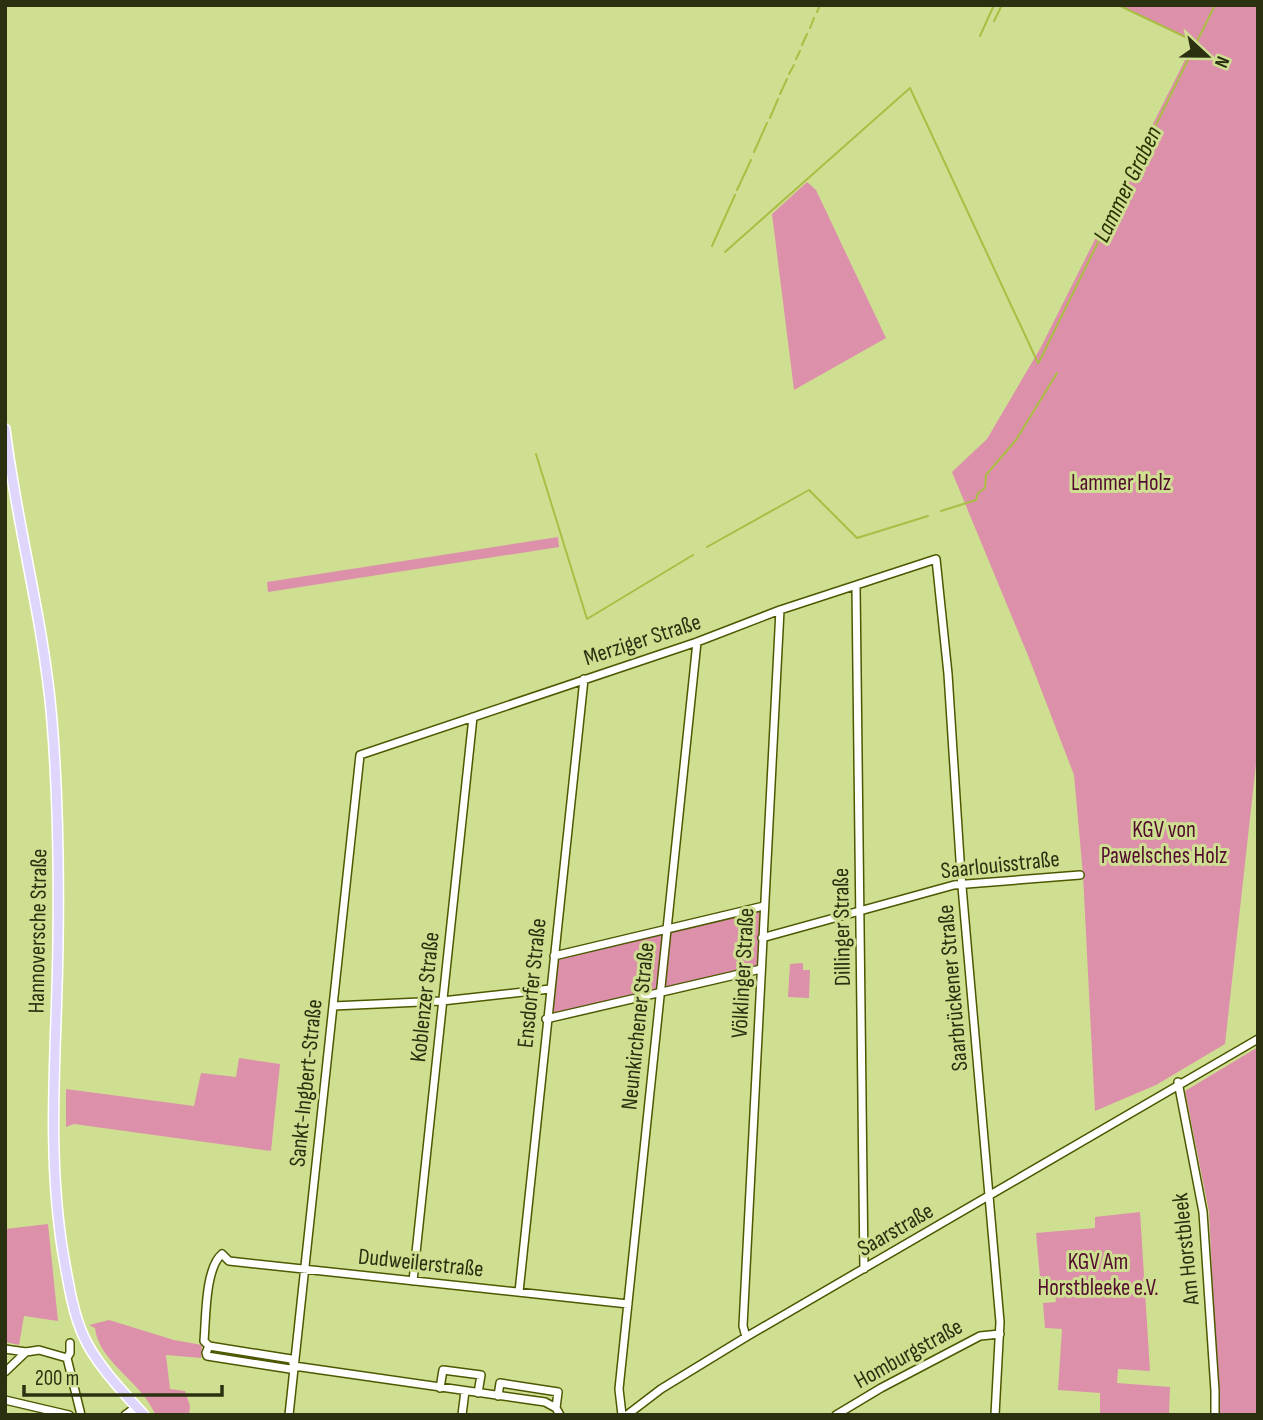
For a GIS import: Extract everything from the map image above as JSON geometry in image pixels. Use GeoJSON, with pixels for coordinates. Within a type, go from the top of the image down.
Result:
{"type":"FeatureCollection","features":[{"type":"Feature","properties":{"kind":"main road","name":"Hannoversche Straße"},"geometry":{"type":"LineString","coordinates":[[5,429],[42,640],[52,720],[58,943],[52,1131],[59,1224],[72,1298],[83,1336],[115,1382],[144,1415]]}},
{"type":"Feature","properties":{"kind":"street","name":"Merziger Straße"},"geometry":{"type":"LineString","coordinates":[[360,755],[936,559]]}},
{"type":"Feature","properties":{"kind":"street","name":"Saarbrückener Straße"},"geometry":{"type":"LineString","coordinates":[[936,559],[948,674],[962,884],[1000,1334],[995,1415]]}},
{"type":"Feature","properties":{"kind":"street","name":"Dillinger Straße"},"geometry":{"type":"LineString","coordinates":[[856,586],[864,1269]]}},
{"type":"Feature","properties":{"kind":"street","name":"Völklinger Straße"},"geometry":{"type":"LineString","coordinates":[[746,1337],[743,1326],[780,610]]}},
{"type":"Feature","properties":{"kind":"street","name":"Neunkirchener Straße"},"geometry":{"type":"LineString","coordinates":[[621,1415],[619,1389],[697,642]]}},
{"type":"Feature","properties":{"kind":"street","name":"Ensdorfer Straße"},"geometry":{"type":"LineString","coordinates":[[519,1292],[584,679]]}},
{"type":"Feature","properties":{"kind":"street","name":"Koblenzer Straße"},"geometry":{"type":"LineString","coordinates":[[413,1281],[473,717]]}},
{"type":"Feature","properties":{"kind":"street","name":"Sankt-Ingbert-Straße"},"geometry":{"type":"LineString","coordinates":[[289,1415],[360,755]]}},
{"type":"Feature","properties":{"kind":"street","name":"Saarlouisstraße"},"geometry":{"type":"LineString","coordinates":[[762,938],[962,884],[1080,875]]}},
{"type":"Feature","properties":{"kind":"street"},"geometry":{"type":"LineString","coordinates":[[554,956],[764,906]]}},
{"type":"Feature","properties":{"kind":"street"},"geometry":{"type":"LineString","coordinates":[[546,1019],[761,969]]}},
{"type":"Feature","properties":{"kind":"street"},"geometry":{"type":"LineString","coordinates":[[333,1006],[442,1001],[550,989]]}},
{"type":"Feature","properties":{"kind":"street","name":"Saarstraße"},"geometry":{"type":"LineString","coordinates":[[630,1412],[661,1389],[746,1337],[1178,1083],[1258,1039]]}},
{"type":"Feature","properties":{"kind":"street","name":"Am Horstbleek"},"geometry":{"type":"LineString","coordinates":[[1178,1083],[1203,1212],[1215,1391],[1214,1415]]}},
{"type":"Feature","properties":{"kind":"street","name":"Dudweilerstraße"},"geometry":{"type":"LineString","coordinates":[[294,1366],[291,1359],[209,1346],[204,1341],[211,1273],[215,1260],[222,1254],[229,1261],[628,1304]]}},
{"type":"Feature","properties":{"kind":"street","name":"Homburgstraße"},"geometry":{"type":"LineString","coordinates":[[841,1413],[980,1336],[1000,1334]]}},
{"type":"Feature","properties":{"kind":"street"},"geometry":{"type":"LineString","coordinates":[[70,1343],[67,1358],[81,1415]]}},
{"type":"Feature","properties":{"kind":"street"},"geometry":{"type":"LineString","coordinates":[[5,1349],[26,1352],[39,1350],[67,1358]]}},
{"type":"Feature","properties":{"kind":"street"},"geometry":{"type":"LineString","coordinates":[[6,1367],[26,1352]]}},
{"type":"Feature","properties":{"kind":"street"},"geometry":{"type":"LineString","coordinates":[[294,1366],[545,1402],[558,1412]]}},
{"type":"Feature","properties":{"kind":"street"},"geometry":{"type":"LineString","coordinates":[[440,1388],[443,1370],[481,1375],[478,1393]]}},
{"type":"Feature","properties":{"kind":"street"},"geometry":{"type":"LineString","coordinates":[[498,1396],[500,1383],[558,1392],[558,1412]]}},
{"type":"Feature","properties":{"kind":"street"},"geometry":{"type":"LineString","coordinates":[[462,1415],[465,1391]]}},
{"type":"Feature","properties":{"kind":"street"},"geometry":{"type":"LineString","coordinates":[[5,1400],[69,1415]]}},
{"type":"Feature","properties":{"kind":"street"},"geometry":{"type":"LineString","coordinates":[[125,1415],[136,1407]]}},
{"type":"Feature","properties":{"kind":"green space"},"geometry":{"type":"Polygon","coordinates":[[[1117,5],[1258,5],[1258,746],[1225,1044],[1156,1085],[1095,1111],[1083,875],[1074,775],[952,472],[987,439],[1041,347],[1194,42],[1117,5]]]}},
{"type":"Feature","properties":{"kind":"green space"},"geometry":{"type":"Polygon","coordinates":[[[807,182],[816,190],[886,338],[794,390],[772,214],[807,182]]]}},
{"type":"Feature","properties":{"kind":"green space"},"geometry":{"type":"Polygon","coordinates":[[[558,537],[559,547],[268,592],[267,582],[558,537]]]}},
{"type":"Feature","properties":{"kind":"green space"},"geometry":{"type":"Polygon","coordinates":[[[764,906],[761,969],[546,1019],[554,956],[764,906]]]}},
{"type":"Feature","properties":{"kind":"green space"},"geometry":{"type":"Polygon","coordinates":[[[803,963],[803,970],[810,970],[809,998],[788,997],[790,964],[803,963]]]}},
{"type":"Feature","properties":{"kind":"green space"},"geometry":{"type":"Polygon","coordinates":[[[1258,1047],[1258,1415],[1219,1415],[1209,1212],[1185,1091],[1258,1047]]]}},
{"type":"Feature","properties":{"kind":"green space"},"geometry":{"type":"Polygon","coordinates":[[[239,1058],[280,1064],[271,1151],[74,1124],[66,1127],[66,1089],[194,1106],[201,1073],[236,1077],[239,1058]]]}},
{"type":"Feature","properties":{"kind":"green space","name":"KGV Am Horstbleeke e.V."},"geometry":{"type":"Polygon","coordinates":[[[1140,1212],[1150,1371],[1118,1369],[1117,1383],[1170,1387],[1169,1415],[1100,1415],[1100,1393],[1058,1390],[1062,1329],[1045,1328],[1043,1303],[1056,1302],[1054,1288],[1041,1288],[1036,1233],[1095,1228],[1095,1217],[1140,1212]]]}},
{"type":"Feature","properties":{"kind":"green space"},"geometry":{"type":"Polygon","coordinates":[[[48,1224],[58,1321],[24,1316],[19,1345],[5,1342],[5,1229],[48,1224]]]}},
{"type":"Feature","properties":{"kind":"green space"},"geometry":{"type":"Polygon","coordinates":[[[109,1320],[174,1340],[202,1345],[201,1358],[166,1355],[170,1389],[185,1391],[190,1406],[189,1415],[156,1415],[144,1396],[108,1357],[97,1338],[95,1328],[89,1325],[109,1320]]]}},
{"type":"Feature","properties":{"kind":"waterway"},"geometry":{"type":"LineString","coordinates":[[817,12],[820,5]]}},
{"type":"Feature","properties":{"kind":"waterway"},"geometry":{"type":"LineString","coordinates":[[980,36],[994,5]]}},
{"type":"Feature","properties":{"kind":"waterway"},"geometry":{"type":"LineString","coordinates":[[994,21],[1002,5]]}},
{"type":"Feature","properties":{"kind":"waterway"},"geometry":{"type":"LineString","coordinates":[[1118,5],[1196,42]]}},
{"type":"Feature","properties":{"kind":"waterway","name":"Lammer Graben"},"geometry":{"type":"LineString","coordinates":[[1039,362],[1215,5]]}},
{"type":"Feature","properties":{"kind":"waterway"},"geometry":{"type":"LineString","coordinates":[[810,28],[814,18]]}},
{"type":"Feature","properties":{"kind":"waterway"},"geometry":{"type":"LineString","coordinates":[[802,45],[807,34]]}},
{"type":"Feature","properties":{"kind":"waterway"},"geometry":{"type":"LineString","coordinates":[[796,59],[800,51]]}},
{"type":"Feature","properties":{"kind":"waterway"},"geometry":{"type":"LineString","coordinates":[[789,74],[794,65]]}},
{"type":"Feature","properties":{"kind":"waterway"},"geometry":{"type":"LineString","coordinates":[[780,94],[787,79]]}},
{"type":"Feature","properties":{"kind":"waterway"},"geometry":{"type":"LineString","coordinates":[[725,252],[910,88],[1038,363]]}},
{"type":"Feature","properties":{"kind":"waterway"},"geometry":{"type":"LineString","coordinates":[[770,118],[778,99]]}},
{"type":"Feature","properties":{"kind":"waterway"},"geometry":{"type":"LineString","coordinates":[[754,152],[767,123]]}},
{"type":"Feature","properties":{"kind":"waterway"},"geometry":{"type":"LineString","coordinates":[[737,190],[751,160]]}},
{"type":"Feature","properties":{"kind":"waterway"},"geometry":{"type":"LineString","coordinates":[[712,246],[735,195]]}},
{"type":"Feature","properties":{"kind":"waterway"},"geometry":{"type":"LineString","coordinates":[[941,511],[976,500],[978,493],[985,488],[986,475],[1016,440],[1057,373]]}},
{"type":"Feature","properties":{"kind":"waterway"},"geometry":{"type":"LineString","coordinates":[[536,454],[587,619],[693,555]]}},
{"type":"Feature","properties":{"kind":"waterway"},"geometry":{"type":"LineString","coordinates":[[707,547],[809,490],[857,538],[928,516]]}},
{"type":"Feature","properties":{"kind":"park label","name":"Lammer Holz"},"geometry":{"type":"Point","coordinates":[1121,482]}},
{"type":"Feature","properties":{"kind":"park label","name":"KGV von Pawelsches Holz"},"geometry":{"type":"Point","coordinates":[1164,842]}}]}
